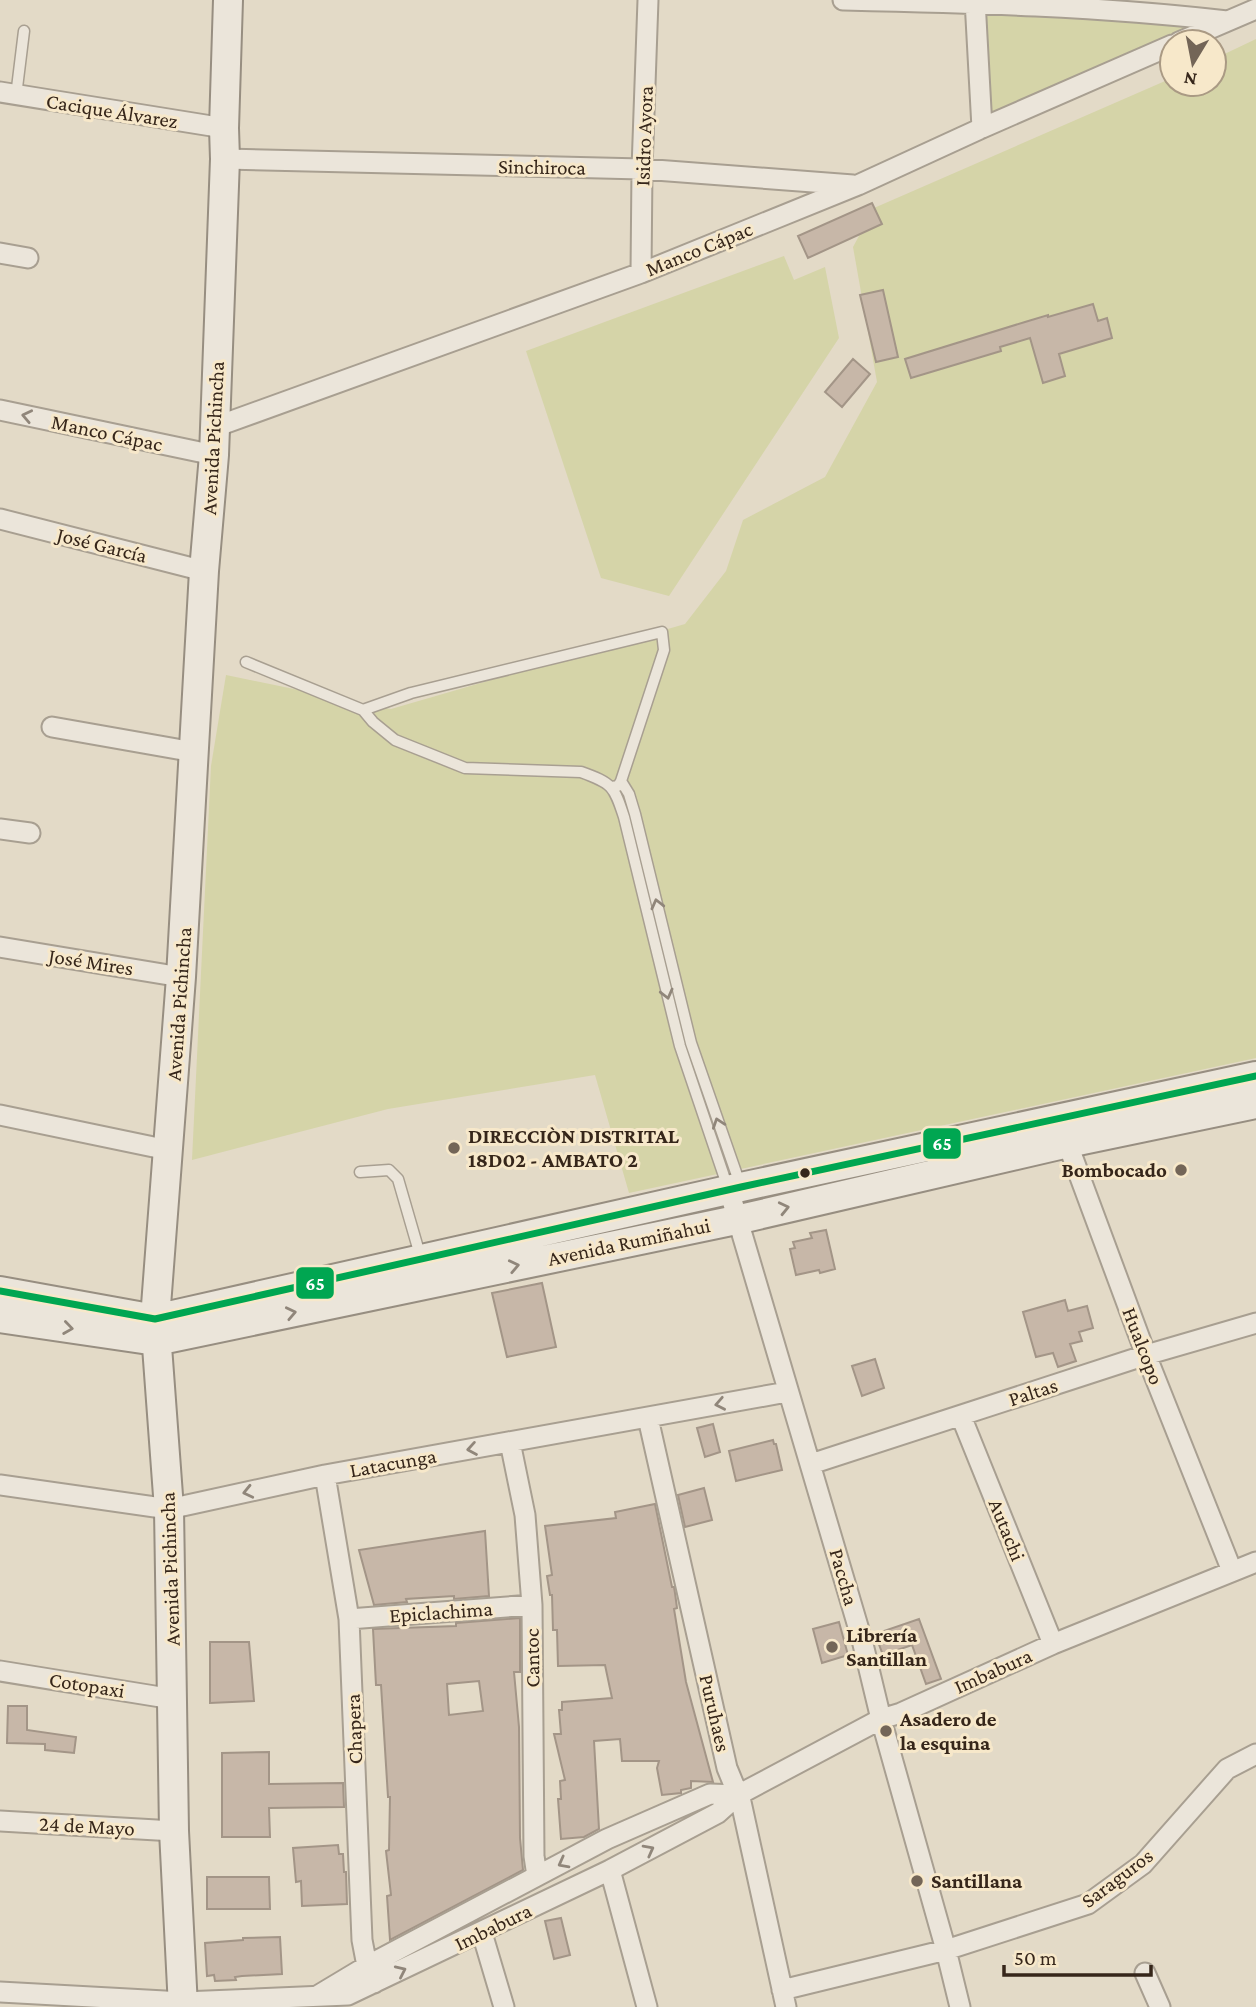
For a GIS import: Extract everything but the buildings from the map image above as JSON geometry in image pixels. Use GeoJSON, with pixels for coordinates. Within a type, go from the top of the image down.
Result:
{"type":"FeatureCollection","features":[{"type":"Feature","properties":{"kind":"main road","name":"Avenida Pichincha"},"geometry":{"type":"LineString","coordinates":[[183,2005],[174,1831],[169,1509],[156,1330],[181,977],[204,571],[214,455],[228,0]]}},
{"type":"Feature","properties":{"kind":"main road","name":"Avenida Rumiñahui"},"geometry":{"type":"LineString","coordinates":[[0,1318],[156,1330],[736,1220],[1256,1076]]}},
{"type":"Feature","properties":{"kind":"main road","name":"Avenida Rumiñahui"},"geometry":{"type":"LineString","coordinates":[[0,1291],[156,1330],[421,1259],[735,1189],[1063,1131],[1256,1104]]}},
{"type":"Feature","properties":{"kind":"street","name":"Isidro Ayora"},"geometry":{"type":"LineString","coordinates":[[641,273],[649,0]]}},
{"type":"Feature","properties":{"kind":"street"},"geometry":{"type":"LineString","coordinates":[[843,0],[975,1],[1160,13],[1227,21]]}},
{"type":"Feature","properties":{"kind":"street"},"geometry":{"type":"LineString","coordinates":[[975,1],[982,128]]}},
{"type":"Feature","properties":{"kind":"street"},"geometry":{"type":"LineString","coordinates":[[1211,28],[1256,9]]}},
{"type":"Feature","properties":{"kind":"street","name":"Manco Cápac"},"geometry":{"type":"LineString","coordinates":[[215,427],[641,273],[858,185],[1158,51]]}},
{"type":"Feature","properties":{"kind":"street","name":"Cacique Álvarez"},"geometry":{"type":"LineString","coordinates":[[8,94],[224,128]]}},
{"type":"Feature","properties":{"kind":"street","name":"Sinchiroca"},"geometry":{"type":"LineString","coordinates":[[225,159],[642,169],[858,185]]}},
{"type":"Feature","properties":{"kind":"street"},"geometry":{"type":"LineString","coordinates":[[0,253],[28,258]]}},
{"type":"Feature","properties":{"kind":"street","name":"Manco Cápac"},"geometry":{"type":"LineString","coordinates":[[0,410],[214,455]]}},
{"type":"Feature","properties":{"kind":"street","name":"José García"},"geometry":{"type":"LineString","coordinates":[[0,519],[204,571]]}},
{"type":"Feature","properties":{"kind":"street"},"geometry":{"type":"LineString","coordinates":[[52,727],[194,752]]}},
{"type":"Feature","properties":{"kind":"street"},"geometry":{"type":"LineString","coordinates":[[0,829],[30,833]]}},
{"type":"Feature","properties":{"kind":"street","name":"José Mires"},"geometry":{"type":"LineString","coordinates":[[0,947],[181,977]]}},
{"type":"Feature","properties":{"kind":"street"},"geometry":{"type":"LineString","coordinates":[[0,1115],[168,1150]]}},
{"type":"Feature","properties":{"kind":"street","name":"Hualcopo"},"geometry":{"type":"LineString","coordinates":[[1063,1131],[1146,1355],[1232,1571]]}},
{"type":"Feature","properties":{"kind":"street","name":"Paccha"},"geometry":{"type":"LineString","coordinates":[[735,1189],[736,1220],[862,1640],[960,2007]]}},
{"type":"Feature","properties":{"kind":"street","name":"Paltas"},"geometry":{"type":"LineString","coordinates":[[811,1464],[1146,1355],[1256,1323]]}},
{"type":"Feature","properties":{"kind":"street","name":"Latacunga"},"geometry":{"type":"LineString","coordinates":[[0,1485],[169,1509],[325,1475],[787,1392]]}},
{"type":"Feature","properties":{"kind":"street","name":"Autachi"},"geometry":{"type":"LineString","coordinates":[[961,1416],[1053,1644]]}},
{"type":"Feature","properties":{"kind":"street","name":"Puruhaes"},"geometry":{"type":"LineString","coordinates":[[648,1418],[727,1768],[738,1795],[784,1998]]}},
{"type":"Feature","properties":{"kind":"street","name":"Cantoc"},"geometry":{"type":"LineString","coordinates":[[510,1442],[525,1515],[532,1605],[534,1856],[537,1876]]}},
{"type":"Feature","properties":{"kind":"street","name":"Chapera"},"geometry":{"type":"LineString","coordinates":[[325,1475],[349,1619],[362,1940],[371,1975]]}},
{"type":"Feature","properties":{"kind":"street","name":"Imbabura"},"geometry":{"type":"LineString","coordinates":[[371,1975],[482,1933],[610,1870],[718,1814],[738,1795],[881,1719],[901,1713],[1053,1644],[1256,1562]]}},
{"type":"Feature","properties":{"kind":"street","name":"Epiclachima"},"geometry":{"type":"LineString","coordinates":[[349,1619],[532,1605]]}},
{"type":"Feature","properties":{"kind":"street","name":"Cotopaxi"},"geometry":{"type":"LineString","coordinates":[[0,1671],[173,1699]]}},
{"type":"Feature","properties":{"kind":"street","name":"Saraguros"},"geometry":{"type":"LineString","coordinates":[[784,1998],[1088,1904],[1143,1864],[1227,1769],[1256,1754]]}},
{"type":"Feature","properties":{"kind":"street","name":"Imbabura"},"geometry":{"type":"LineString","coordinates":[[0,1992],[183,2005],[348,1996],[371,1975],[537,1876],[607,1839],[710,1794],[738,1795]]}},
{"type":"Feature","properties":{"kind":"street","name":"24 de Mayo"},"geometry":{"type":"LineString","coordinates":[[0,1821],[174,1831]]}},
{"type":"Feature","properties":{"kind":"street"},"geometry":{"type":"LineString","coordinates":[[610,1870],[647,2007]]}},
{"type":"Feature","properties":{"kind":"street"},"geometry":{"type":"LineString","coordinates":[[482,1933],[503,2007]]}},
{"type":"Feature","properties":{"kind":"street"},"geometry":{"type":"LineString","coordinates":[[1145,1973],[1160,2007]]}},
{"type":"Feature","properties":{"kind":"lane"},"geometry":{"type":"LineString","coordinates":[[8,94],[24,31]]}},
{"type":"Feature","properties":{"kind":"lane"},"geometry":{"type":"LineString","coordinates":[[363,710],[411,693],[662,632],[664,650],[616,793],[680,1046],[735,1189]]}},
{"type":"Feature","properties":{"kind":"lane"},"geometry":{"type":"LineString","coordinates":[[246,662],[363,710],[395,740],[465,768],[581,772],[617,784]]}},
{"type":"Feature","properties":{"kind":"lane"},"geometry":{"type":"LineString","coordinates":[[359,1172],[389,1170],[398,1179],[421,1259]]}},
{"type":"Feature","properties":{"kind":"green space"},"geometry":{"type":"Polygon","coordinates":[[[981,8],[1207,24],[1198,28],[1158,28],[1158,46],[987,121],[981,8]]]}},
{"type":"Feature","properties":{"kind":"green space"},"geometry":{"type":"Polygon","coordinates":[[[1256,39],[1256,1058],[629,1193],[595,1075],[388,1109],[192,1160],[211,766],[226,675],[391,709],[685,624],[726,571],[743,520],[825,477],[877,382],[853,247],[874,208],[1158,84],[1158,98],[1228,98],[1228,52],[1256,39]]]}},
{"type":"Feature","properties":{"kind":"green space"},"geometry":{"type":"Polygon","coordinates":[[[784,256],[794,280],[825,267],[839,338],[669,596],[601,578],[526,351],[784,256]]]}},
{"type":"Feature","properties":{"kind":"transit line","name":"65"},"geometry":{"type":"LineString","coordinates":[[0,1291],[155,1319],[741,1187],[1256,1076]]}},
{"type":"Feature","properties":{"kind":"place","name":"DIRECCIÒN DISTRITAL 18D02 - AMBATO 2"},"geometry":{"type":"Point","coordinates":[454,1148]}},
{"type":"Feature","properties":{"kind":"place","name":"Bombocado"},"geometry":{"type":"Point","coordinates":[1181,1170]}},
{"type":"Feature","properties":{"kind":"place","name":"Librería Santillan"},"geometry":{"type":"Point","coordinates":[832,1647]}},
{"type":"Feature","properties":{"kind":"place","name":"Asadero de la esquina"},"geometry":{"type":"Point","coordinates":[886,1731]}},
{"type":"Feature","properties":{"kind":"place","name":"Santillana"},"geometry":{"type":"Point","coordinates":[917,1881]}}]}
